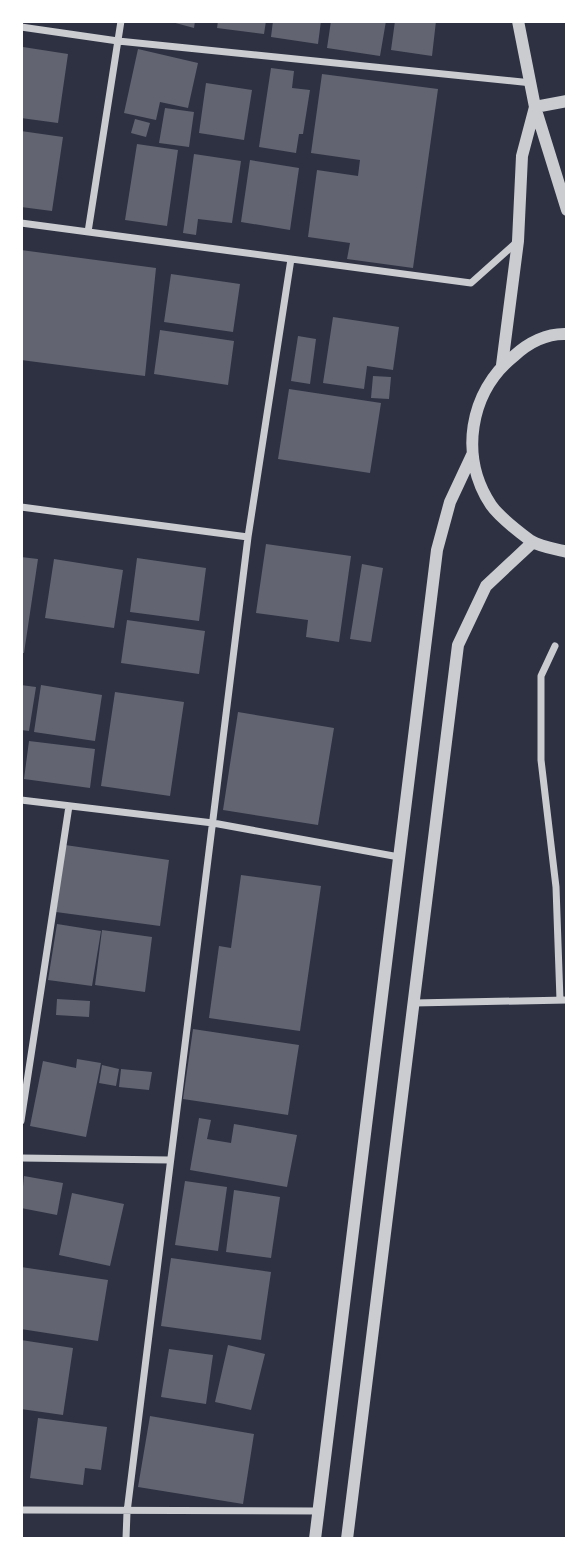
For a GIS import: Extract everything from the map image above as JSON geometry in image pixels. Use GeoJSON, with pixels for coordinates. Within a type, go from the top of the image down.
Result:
{"type":"FeatureCollection","features":[{"type":"Feature","properties":{"kind":"street"},"geometry":{"type":"LineString","coordinates":[[88,232],[121,21]]}},
{"type":"Feature","properties":{"kind":"street"},"geometry":{"type":"LineString","coordinates":[[518,21],[535,107],[567,210]]}},
{"type":"Feature","properties":{"kind":"street"},"geometry":{"type":"LineString","coordinates":[[21,27],[118,41],[532,83]]}},
{"type":"Feature","properties":{"kind":"street"},"geometry":{"type":"LineString","coordinates":[[535,107],[567,101]]}},
{"type":"Feature","properties":{"kind":"street"},"geometry":{"type":"LineString","coordinates":[[502,365],[518,241],[522,156],[535,107]]}},
{"type":"Feature","properties":{"kind":"street"},"geometry":{"type":"LineString","coordinates":[[21,223],[471,284],[518,241]]}},
{"type":"Feature","properties":{"kind":"street"},"geometry":{"type":"LineString","coordinates":[[126,1539],[127,1512],[248,537],[291,259]]}},
{"type":"Feature","properties":{"kind":"street"},"geometry":{"type":"LineString","coordinates":[[567,334],[536,341],[502,365],[483,394],[472,427],[472,455],[480,486],[493,508],[533,542],[567,552]]}},
{"type":"Feature","properties":{"kind":"street"},"geometry":{"type":"LineString","coordinates":[[315,1539],[437,550],[450,502],[472,455]]}},
{"type":"Feature","properties":{"kind":"street"},"geometry":{"type":"LineString","coordinates":[[21,507],[248,537]]}},
{"type":"Feature","properties":{"kind":"street"},"geometry":{"type":"LineString","coordinates":[[347,1539],[458,645],[486,586],[533,542]]}},
{"type":"Feature","properties":{"kind":"street"},"geometry":{"type":"LineString","coordinates":[[414,1003],[563,1000],[556,887],[541,760],[541,676],[555,646]]}},
{"type":"Feature","properties":{"kind":"street"},"geometry":{"type":"LineString","coordinates":[[21,800],[213,823],[399,857]]}},
{"type":"Feature","properties":{"kind":"street"},"geometry":{"type":"LineString","coordinates":[[21,1121],[69,806]]}},
{"type":"Feature","properties":{"kind":"street"},"geometry":{"type":"LineString","coordinates":[[21,1158],[170,1160]]}},
{"type":"Feature","properties":{"kind":"street"},"geometry":{"type":"LineString","coordinates":[[21,1510],[318,1511]]}},
{"type":"Feature","properties":{"kind":"building"},"geometry":{"type":"Polygon","coordinates":[[[168,21],[195,21],[194,28],[168,21]]]}},
{"type":"Feature","properties":{"kind":"building"},"geometry":{"type":"Polygon","coordinates":[[[218,21],[266,21],[264,34],[217,28],[218,21]]]}},
{"type":"Feature","properties":{"kind":"building"},"geometry":{"type":"Polygon","coordinates":[[[273,21],[321,21],[318,44],[271,37],[273,21]]]}},
{"type":"Feature","properties":{"kind":"building"},"geometry":{"type":"Polygon","coordinates":[[[331,21],[386,21],[380,56],[327,48],[331,21]]]}},
{"type":"Feature","properties":{"kind":"building"},"geometry":{"type":"Polygon","coordinates":[[[395,21],[436,21],[432,56],[391,50],[395,21]]]}},
{"type":"Feature","properties":{"kind":"building"},"geometry":{"type":"Polygon","coordinates":[[[23,47],[68,54],[58,123],[21,118],[23,47]]]}},
{"type":"Feature","properties":{"kind":"building"},"geometry":{"type":"Polygon","coordinates":[[[138,49],[198,63],[188,108],[160,102],[156,120],[124,113],[138,49]]]}},
{"type":"Feature","properties":{"kind":"building"},"geometry":{"type":"Polygon","coordinates":[[[271,68],[294,71],[292,88],[310,90],[303,134],[299,134],[296,153],[259,147],[271,68]]]}},
{"type":"Feature","properties":{"kind":"building"},"geometry":{"type":"Polygon","coordinates":[[[322,74],[438,89],[413,268],[347,259],[350,243],[308,237],[317,170],[358,176],[360,160],[311,153],[322,74]]]}},
{"type":"Feature","properties":{"kind":"building"},"geometry":{"type":"Polygon","coordinates":[[[206,83],[252,90],[244,140],[199,133],[206,83]]]}},
{"type":"Feature","properties":{"kind":"building"},"geometry":{"type":"Polygon","coordinates":[[[165,108],[194,112],[189,147],[159,143],[165,108]]]}},
{"type":"Feature","properties":{"kind":"building"},"geometry":{"type":"Polygon","coordinates":[[[135,119],[150,123],[146,137],[131,133],[135,119]]]}},
{"type":"Feature","properties":{"kind":"building"},"geometry":{"type":"Polygon","coordinates":[[[21,131],[63,137],[52,211],[21,207],[21,131]]]}},
{"type":"Feature","properties":{"kind":"building"},"geometry":{"type":"Polygon","coordinates":[[[137,144],[178,150],[167,226],[125,220],[137,144]]]}},
{"type":"Feature","properties":{"kind":"building"},"geometry":{"type":"Polygon","coordinates":[[[194,154],[241,161],[232,223],[198,219],[196,235],[183,233],[194,154]]]}},
{"type":"Feature","properties":{"kind":"building"},"geometry":{"type":"Polygon","coordinates":[[[250,160],[299,168],[290,230],[241,222],[250,160]]]}},
{"type":"Feature","properties":{"kind":"building"},"geometry":{"type":"Polygon","coordinates":[[[21,250],[156,268],[145,376],[21,360],[21,250]]]}},
{"type":"Feature","properties":{"kind":"building"},"geometry":{"type":"Polygon","coordinates":[[[171,274],[240,284],[233,332],[164,322],[171,274]]]}},
{"type":"Feature","properties":{"kind":"building"},"geometry":{"type":"Polygon","coordinates":[[[333,317],[399,327],[393,370],[367,366],[364,389],[323,383],[333,317]]]}},
{"type":"Feature","properties":{"kind":"building"},"geometry":{"type":"Polygon","coordinates":[[[160,330],[234,341],[228,385],[154,374],[160,330]]]}},
{"type":"Feature","properties":{"kind":"building"},"geometry":{"type":"Polygon","coordinates":[[[298,336],[316,339],[310,384],[291,381],[298,336]]]}},
{"type":"Feature","properties":{"kind":"building"},"geometry":{"type":"Polygon","coordinates":[[[373,376],[391,377],[389,399],[371,398],[373,376]]]}},
{"type":"Feature","properties":{"kind":"building"},"geometry":{"type":"Polygon","coordinates":[[[289,389],[381,403],[370,473],[278,459],[289,389]]]}},
{"type":"Feature","properties":{"kind":"building"},"geometry":{"type":"Polygon","coordinates":[[[266,544],[351,556],[339,642],[306,637],[308,620],[256,613],[266,544]]]}},
{"type":"Feature","properties":{"kind":"building"},"geometry":{"type":"Polygon","coordinates":[[[21,557],[38,559],[24,653],[21,653],[21,557]]]}},
{"type":"Feature","properties":{"kind":"building"},"geometry":{"type":"Polygon","coordinates":[[[137,558],[206,568],[199,621],[130,612],[137,558]]]}},
{"type":"Feature","properties":{"kind":"building"},"geometry":{"type":"Polygon","coordinates":[[[54,559],[123,570],[114,628],[45,618],[54,559]]]}},
{"type":"Feature","properties":{"kind":"building"},"geometry":{"type":"Polygon","coordinates":[[[362,564],[383,568],[371,642],[350,639],[362,564]]]}},
{"type":"Feature","properties":{"kind":"building"},"geometry":{"type":"Polygon","coordinates":[[[127,620],[205,631],[199,674],[121,663],[127,620]]]}},
{"type":"Feature","properties":{"kind":"building"},"geometry":{"type":"Polygon","coordinates":[[[21,685],[36,687],[29,731],[21,730],[21,685]]]}},
{"type":"Feature","properties":{"kind":"building"},"geometry":{"type":"Polygon","coordinates":[[[41,685],[102,695],[95,741],[34,732],[41,685]]]}},
{"type":"Feature","properties":{"kind":"building"},"geometry":{"type":"Polygon","coordinates":[[[115,692],[184,702],[170,796],[101,786],[115,692]]]}},
{"type":"Feature","properties":{"kind":"building"},"geometry":{"type":"Polygon","coordinates":[[[238,712],[334,728],[318,825],[223,810],[238,712]]]}},
{"type":"Feature","properties":{"kind":"building"},"geometry":{"type":"Polygon","coordinates":[[[29,741],[95,749],[90,788],[24,779],[29,741]]]}},
{"type":"Feature","properties":{"kind":"building"},"geometry":{"type":"Polygon","coordinates":[[[65,845],[169,860],[160,926],[56,912],[65,845]]]}},
{"type":"Feature","properties":{"kind":"building"},"geometry":{"type":"Polygon","coordinates":[[[241,875],[321,886],[300,1031],[209,1018],[219,946],[231,948],[241,875]]]}},
{"type":"Feature","properties":{"kind":"building"},"geometry":{"type":"Polygon","coordinates":[[[57,924],[101,931],[92,986],[48,980],[57,924]]]}},
{"type":"Feature","properties":{"kind":"building"},"geometry":{"type":"Polygon","coordinates":[[[102,930],[152,937],[145,992],[95,985],[102,930]]]}},
{"type":"Feature","properties":{"kind":"building"},"geometry":{"type":"Polygon","coordinates":[[[57,999],[90,1001],[89,1017],[56,1015],[57,999]]]}},
{"type":"Feature","properties":{"kind":"building"},"geometry":{"type":"Polygon","coordinates":[[[193,1029],[299,1045],[288,1115],[183,1099],[193,1029]]]}},
{"type":"Feature","properties":{"kind":"building"},"geometry":{"type":"Polygon","coordinates":[[[77,1059],[101,1063],[86,1137],[30,1126],[43,1061],[76,1068],[77,1059]]]}},
{"type":"Feature","properties":{"kind":"building"},"geometry":{"type":"Polygon","coordinates":[[[102,1065],[119,1069],[116,1086],[99,1083],[102,1065]]]}},
{"type":"Feature","properties":{"kind":"building"},"geometry":{"type":"Polygon","coordinates":[[[121,1069],[152,1072],[149,1090],[119,1087],[121,1069]]]}},
{"type":"Feature","properties":{"kind":"building"},"geometry":{"type":"Polygon","coordinates":[[[199,1118],[211,1120],[207,1139],[231,1143],[234,1124],[297,1135],[287,1187],[190,1170],[199,1118]]]}},
{"type":"Feature","properties":{"kind":"building"},"geometry":{"type":"Polygon","coordinates":[[[24,1176],[63,1183],[57,1215],[21,1208],[24,1176]]]}},
{"type":"Feature","properties":{"kind":"building"},"geometry":{"type":"Polygon","coordinates":[[[185,1181],[227,1187],[218,1251],[175,1245],[185,1181]]]}},
{"type":"Feature","properties":{"kind":"building"},"geometry":{"type":"Polygon","coordinates":[[[234,1190],[280,1197],[271,1258],[226,1252],[234,1190]]]}},
{"type":"Feature","properties":{"kind":"building"},"geometry":{"type":"Polygon","coordinates":[[[72,1193],[124,1204],[110,1266],[59,1255],[72,1193]]]}},
{"type":"Feature","properties":{"kind":"building"},"geometry":{"type":"Polygon","coordinates":[[[171,1258],[271,1272],[261,1340],[161,1326],[171,1258]]]}},
{"type":"Feature","properties":{"kind":"building"},"geometry":{"type":"Polygon","coordinates":[[[21,1267],[108,1280],[98,1341],[21,1329],[21,1267]]]}},
{"type":"Feature","properties":{"kind":"building"},"geometry":{"type":"Polygon","coordinates":[[[21,1340],[73,1348],[63,1415],[21,1409],[21,1340]]]}},
{"type":"Feature","properties":{"kind":"building"},"geometry":{"type":"Polygon","coordinates":[[[228,1345],[265,1354],[251,1410],[215,1402],[228,1345]]]}},
{"type":"Feature","properties":{"kind":"building"},"geometry":{"type":"Polygon","coordinates":[[[169,1349],[213,1355],[206,1404],[161,1397],[169,1349]]]}},
{"type":"Feature","properties":{"kind":"building"},"geometry":{"type":"Polygon","coordinates":[[[150,1416],[254,1434],[243,1504],[138,1487],[150,1416]]]}},
{"type":"Feature","properties":{"kind":"building"},"geometry":{"type":"Polygon","coordinates":[[[38,1418],[107,1427],[101,1470],[85,1468],[83,1485],[30,1478],[38,1418]]]}}]}
